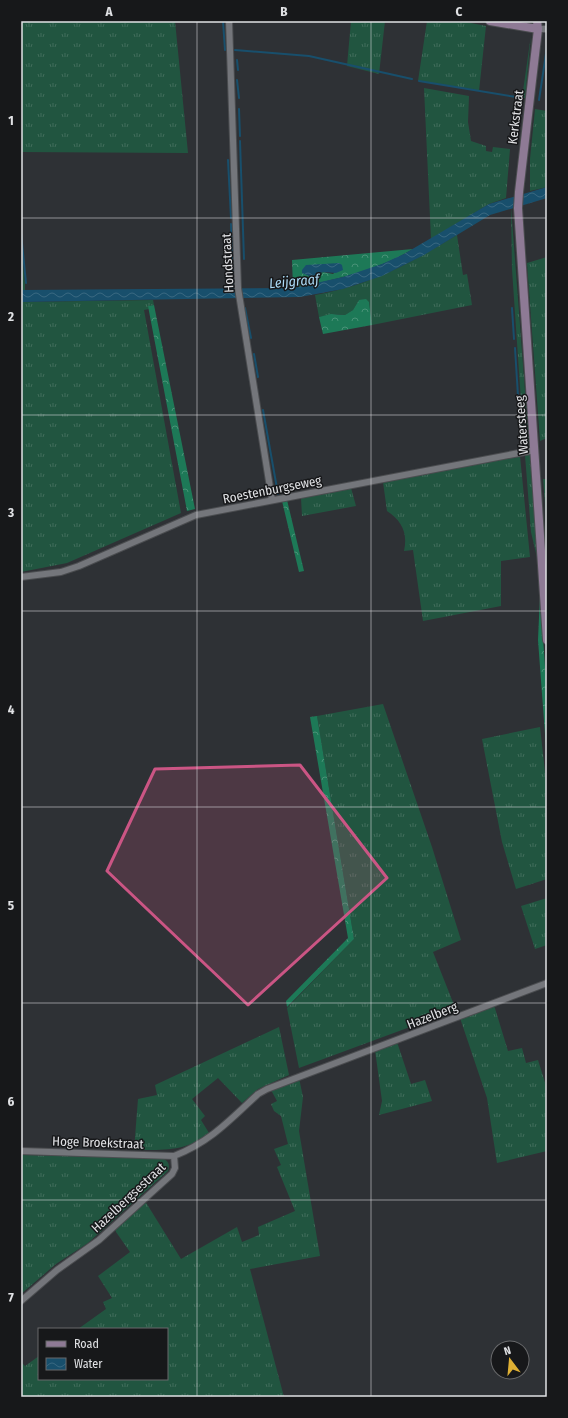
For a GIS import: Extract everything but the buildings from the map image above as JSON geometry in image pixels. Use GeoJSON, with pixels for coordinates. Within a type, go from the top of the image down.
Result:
{"type":"FeatureCollection","features":[{"type":"Feature","properties":{"kind":"street","name":"Hondstraat"},"geometry":{"type":"LineString","coordinates":[[229,21],[238,288],[272,500]]}},
{"type":"Feature","properties":{"kind":"street"},"geometry":{"type":"LineString","coordinates":[[490,21],[538,25],[547,29]]}},
{"type":"Feature","properties":{"kind":"street","name":"Kerkstraat"},"geometry":{"type":"LineString","coordinates":[[518,208],[518,194],[538,25],[541,21]]}},
{"type":"Feature","properties":{"kind":"street","name":"Watersteeg"},"geometry":{"type":"LineString","coordinates":[[518,208],[547,640]]}},
{"type":"Feature","properties":{"kind":"street","name":"Roestenburgseweg"},"geometry":{"type":"LineString","coordinates":[[21,577],[61,572],[73,568],[196,515],[535,450]]}},
{"type":"Feature","properties":{"kind":"street","name":"Hazelberg"},"geometry":{"type":"LineString","coordinates":[[326,1066],[547,984]]}},
{"type":"Feature","properties":{"kind":"street","name":"Hazelbergsestraat"},"geometry":{"type":"LineString","coordinates":[[21,1301],[57,1270],[99,1240],[172,1174],[176,1168],[174,1156],[193,1149],[209,1139],[258,1094],[326,1066]]}},
{"type":"Feature","properties":{"kind":"street","name":"Hoge Broekstraat"},"geometry":{"type":"LineString","coordinates":[[21,1151],[174,1156]]}},
{"type":"Feature","properties":{"kind":"highlighted area"},"geometry":{"type":"Polygon","coordinates":[[[300,765],[387,878],[248,1005],[107,871],[155,769],[300,765]]]}},
{"type":"Feature","properties":{"kind":"green space"},"geometry":{"type":"Polygon","coordinates":[[[21,21],[175,21],[188,153],[21,152],[21,21]]]}},
{"type":"Feature","properties":{"kind":"green space"},"geometry":{"type":"Polygon","coordinates":[[[351,21],[385,21],[379,74],[347,66],[351,21]]]}},
{"type":"Feature","properties":{"kind":"green space"},"geometry":{"type":"Polygon","coordinates":[[[427,21],[461,21],[486,26],[479,91],[418,81],[427,21]]]}},
{"type":"Feature","properties":{"kind":"green space"},"geometry":{"type":"Polygon","coordinates":[[[531,35],[525,98],[522,98],[531,35]]]}},
{"type":"Feature","properties":{"kind":"green space"},"geometry":{"type":"Polygon","coordinates":[[[424,88],[469,96],[468,122],[471,141],[486,146],[486,151],[492,152],[493,147],[510,149],[506,198],[489,204],[431,239],[424,88]]]}},
{"type":"Feature","properties":{"kind":"green space"},"geometry":{"type":"Polygon","coordinates":[[[535,109],[547,111],[547,187],[530,191],[530,159],[535,109]]]}},
{"type":"Feature","properties":{"kind":"green space"},"geometry":{"type":"Polygon","coordinates":[[[511,207],[529,444],[524,445],[512,269],[511,207]]]}},
{"type":"Feature","properties":{"kind":"green space"},"geometry":{"type":"Polygon","coordinates":[[[457,235],[463,275],[467,274],[472,305],[372,325],[369,302],[359,300],[353,310],[345,315],[336,314],[319,317],[315,295],[335,291],[389,272],[457,235]]]}},
{"type":"Feature","properties":{"kind":"green space"},"geometry":{"type":"Polygon","coordinates":[[[21,248],[25,284],[25,290],[21,290],[21,248]]]}},
{"type":"Feature","properties":{"kind":"green space"},"geometry":{"type":"Polygon","coordinates":[[[413,249],[399,257],[355,274],[293,288],[292,260],[413,249]],[[342,265],[307,276],[315,276],[323,272],[333,274],[342,265]]]}},
{"type":"Feature","properties":{"kind":"green space"},"geometry":{"type":"Polygon","coordinates":[[[547,257],[547,438],[540,441],[527,263],[547,257]]]}},
{"type":"Feature","properties":{"kind":"green space"},"geometry":{"type":"Polygon","coordinates":[[[366,299],[369,302],[372,325],[323,334],[319,317],[331,314],[345,315],[353,310],[359,300],[366,299]]]}},
{"type":"Feature","properties":{"kind":"green space"},"geometry":{"type":"Polygon","coordinates":[[[153,300],[154,305],[148,306],[149,309],[144,310],[181,513],[67,563],[21,572],[21,302],[153,300]]]}},
{"type":"Feature","properties":{"kind":"green space"},"geometry":{"type":"Polygon","coordinates":[[[154,305],[195,509],[187,511],[148,306],[154,305]]]}},
{"type":"Feature","properties":{"kind":"green space"},"geometry":{"type":"Polygon","coordinates":[[[525,455],[530,455],[538,562],[531,532],[525,455]]]}},
{"type":"Feature","properties":{"kind":"green space"},"geometry":{"type":"Polygon","coordinates":[[[520,456],[530,557],[501,561],[501,606],[423,621],[413,550],[404,551],[405,539],[403,528],[397,519],[387,511],[383,482],[520,456]]]}},
{"type":"Feature","properties":{"kind":"green space"},"geometry":{"type":"Polygon","coordinates":[[[543,479],[547,479],[547,527],[543,479]]]}},
{"type":"Feature","properties":{"kind":"green space"},"geometry":{"type":"Polygon","coordinates":[[[351,488],[356,506],[302,516],[301,498],[351,488]]]}},
{"type":"Feature","properties":{"kind":"green space"},"geometry":{"type":"Polygon","coordinates":[[[287,500],[304,571],[299,572],[282,501],[287,500]]]}},
{"type":"Feature","properties":{"kind":"green space"},"geometry":{"type":"Polygon","coordinates":[[[540,595],[547,695],[547,761],[538,640],[540,595]]]}},
{"type":"Feature","properties":{"kind":"green space"},"geometry":{"type":"Polygon","coordinates":[[[383,704],[432,847],[461,940],[433,952],[456,1010],[299,1068],[287,1008],[354,939],[317,716],[383,704]]]}},
{"type":"Feature","properties":{"kind":"green space"},"geometry":{"type":"Polygon","coordinates":[[[317,716],[354,939],[287,1007],[286,1001],[348,938],[310,717],[317,716]]]}},
{"type":"Feature","properties":{"kind":"green space"},"geometry":{"type":"Polygon","coordinates":[[[540,727],[547,790],[545,796],[547,809],[547,879],[516,889],[502,842],[482,739],[540,727]]]}},
{"type":"Feature","properties":{"kind":"green space"},"geometry":{"type":"Polygon","coordinates":[[[547,898],[547,945],[535,949],[521,906],[547,898]]]}},
{"type":"Feature","properties":{"kind":"green space"},"geometry":{"type":"Polygon","coordinates":[[[494,1005],[508,1051],[522,1048],[526,1063],[538,1060],[547,1089],[547,1151],[497,1163],[487,1098],[460,1018],[494,1005]]]}},
{"type":"Feature","properties":{"kind":"green space"},"geometry":{"type":"Polygon","coordinates":[[[279,1027],[289,1075],[258,1089],[242,1103],[218,1078],[192,1099],[205,1116],[201,1120],[209,1133],[192,1144],[183,1147],[164,1150],[134,1150],[138,1099],[157,1095],[155,1085],[279,1027]]]}},
{"type":"Feature","properties":{"kind":"green space"},"geometry":{"type":"Polygon","coordinates":[[[397,1042],[411,1084],[425,1080],[432,1101],[379,1115],[382,1101],[375,1050],[397,1042]]]}},
{"type":"Feature","properties":{"kind":"green space"},"geometry":{"type":"Polygon","coordinates":[[[299,1078],[303,1097],[299,1131],[320,1256],[250,1269],[284,1397],[21,1397],[21,1362],[25,1366],[38,1357],[38,1380],[168,1380],[168,1328],[79,1328],[106,1309],[103,1302],[112,1298],[98,1276],[130,1252],[116,1232],[115,1228],[145,1201],[181,1259],[237,1227],[242,1242],[259,1235],[258,1227],[295,1211],[277,1167],[281,1165],[274,1149],[288,1144],[281,1116],[274,1111],[271,1104],[277,1101],[271,1090],[299,1078]]]}},
{"type":"Feature","properties":{"kind":"green space"},"geometry":{"type":"Polygon","coordinates":[[[21,1155],[163,1158],[168,1162],[169,1167],[168,1171],[88,1243],[56,1264],[21,1294],[21,1155]]]}},
{"type":"Feature","properties":{"kind":"water"},"geometry":{"type":"Polygon","coordinates":[[[547,187],[547,198],[490,215],[424,255],[382,276],[343,289],[300,297],[21,302],[21,290],[293,288],[343,277],[382,264],[404,254],[489,204],[547,187]]]}},
{"type":"Feature","properties":{"kind":"water"},"geometry":{"type":"Polygon","coordinates":[[[339,263],[342,265],[343,270],[336,273],[323,272],[311,277],[302,273],[302,270],[306,265],[339,263]]]}},
{"type":"Feature","properties":{"kind":"waterway"},"geometry":{"type":"LineString","coordinates":[[223,21],[225,50]]}},
{"type":"Feature","properties":{"kind":"waterway"},"geometry":{"type":"LineString","coordinates":[[539,100],[547,47]]}},
{"type":"Feature","properties":{"kind":"waterway"},"geometry":{"type":"LineString","coordinates":[[235,50],[309,56],[412,79]]}},
{"type":"Feature","properties":{"kind":"waterway"},"geometry":{"type":"LineString","coordinates":[[237,60],[238,70]]}},
{"type":"Feature","properties":{"kind":"waterway"},"geometry":{"type":"LineString","coordinates":[[237,80],[239,98]]}},
{"type":"Feature","properties":{"kind":"waterway"},"geometry":{"type":"LineString","coordinates":[[419,81],[516,97]]}},
{"type":"Feature","properties":{"kind":"waterway"},"geometry":{"type":"LineString","coordinates":[[239,109],[240,136]]}},
{"type":"Feature","properties":{"kind":"waterway"},"geometry":{"type":"LineString","coordinates":[[240,141],[244,259]]}},
{"type":"Feature","properties":{"kind":"waterway"},"geometry":{"type":"LineString","coordinates":[[228,160],[231,218]]}},
{"type":"Feature","properties":{"kind":"waterway"},"geometry":{"type":"LineString","coordinates":[[231,224],[233,284]]}},
{"type":"Feature","properties":{"kind":"waterway"},"geometry":{"type":"LineString","coordinates":[[21,233],[26,283]]}},
{"type":"Feature","properties":{"kind":"waterway"},"geometry":{"type":"LineString","coordinates":[[245,308],[251,338]]}},
{"type":"Feature","properties":{"kind":"waterway"},"geometry":{"type":"LineString","coordinates":[[512,308],[514,339]]}},
{"type":"Feature","properties":{"kind":"waterway"},"geometry":{"type":"LineString","coordinates":[[515,348],[518,396]]}},
{"type":"Feature","properties":{"kind":"waterway"},"geometry":{"type":"LineString","coordinates":[[254,354],[258,377]]}},
{"type":"Feature","properties":{"kind":"waterway"},"geometry":{"type":"LineString","coordinates":[[519,404],[520,425]]}},
{"type":"Feature","properties":{"kind":"waterway"},"geometry":{"type":"LineString","coordinates":[[263,410],[278,494]]}},
{"type":"Feature","properties":{"kind":"waterway"},"geometry":{"type":"LineString","coordinates":[[520,433],[521,447]]}},
{"type":"Feature","properties":{"kind":"water label","name":"Leijgraaf"},"geometry":{"type":"Point","coordinates":[294,281]}}]}
